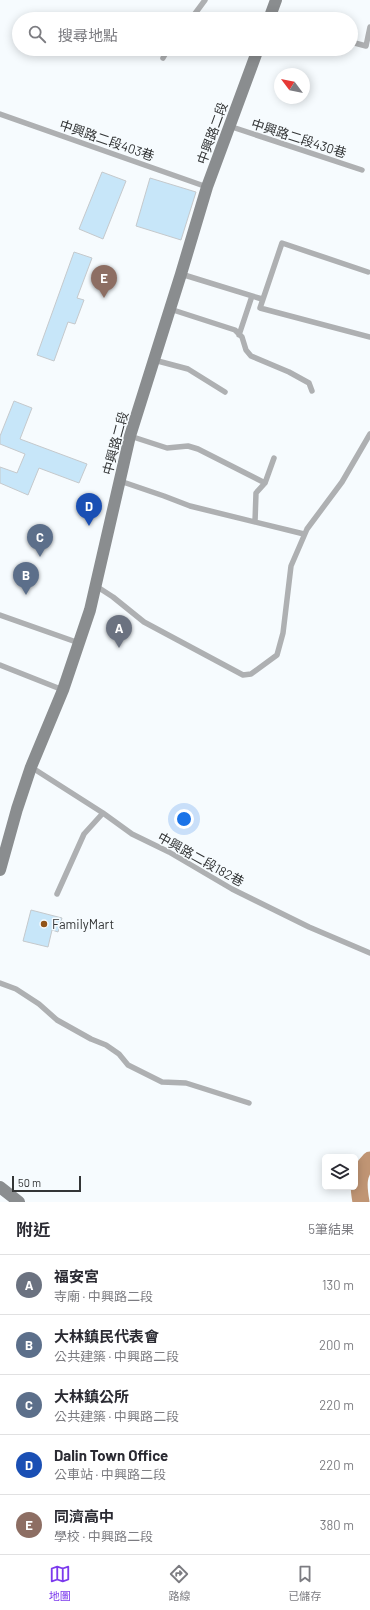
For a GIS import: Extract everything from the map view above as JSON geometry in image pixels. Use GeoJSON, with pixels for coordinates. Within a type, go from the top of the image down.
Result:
{"type":"FeatureCollection","features":[{"type":"Feature","properties":{"kind":"main road"},"geometry":{"type":"LineString","coordinates":[[273,12],[276,0]]}},
{"type":"Feature","properties":{"kind":"main road","name":"中興路二段"},"geometry":{"type":"LineString","coordinates":[[0,870],[17,809],[31,767],[80,644],[96,586],[130,436],[207,187],[255,56]]}},
{"type":"Feature","properties":{"kind":"main road"},"geometry":{"type":"LineString","coordinates":[[0,1187],[19,1202]]}},
{"type":"Feature","properties":{"kind":"lane"},"geometry":{"type":"LineString","coordinates":[[196,12],[205,0]]}},
{"type":"Feature","properties":{"kind":"lane"},"geometry":{"type":"LineString","coordinates":[[358,44],[366,46],[370,27]]}},
{"type":"Feature","properties":{"kind":"lane","name":"中興路二段403巷"},"geometry":{"type":"LineString","coordinates":[[0,114],[207,187]]}},
{"type":"Feature","properties":{"kind":"lane","name":"中興路二段430巷"},"geometry":{"type":"LineString","coordinates":[[229,126],[362,170]]}},
{"type":"Feature","properties":{"kind":"lane"},"geometry":{"type":"LineString","coordinates":[[368,272],[282,243],[260,308],[370,337]]}},
{"type":"Feature","properties":{"kind":"lane"},"geometry":{"type":"LineString","coordinates":[[181,274],[262,299]]}},
{"type":"Feature","properties":{"kind":"lane"},"geometry":{"type":"LineString","coordinates":[[239,335],[252,296]]}},
{"type":"Feature","properties":{"kind":"lane"},"geometry":{"type":"LineString","coordinates":[[170,309],[235,330],[242,337],[246,350],[251,356],[289,372],[309,383],[312,391]]}},
{"type":"Feature","properties":{"kind":"lane"},"geometry":{"type":"LineString","coordinates":[[154,360],[188,369],[225,392]]}},
{"type":"Feature","properties":{"kind":"lane"},"geometry":{"type":"LineString","coordinates":[[96,586],[113,597],[144,622],[243,675],[251,674],[277,654],[283,633],[291,566],[304,534],[342,482],[370,434]]}},
{"type":"Feature","properties":{"kind":"lane"},"geometry":{"type":"LineString","coordinates":[[130,436],[167,448],[188,446],[198,449],[265,482]]}},
{"type":"Feature","properties":{"kind":"lane"},"geometry":{"type":"LineString","coordinates":[[255,522],[256,493],[265,482],[274,458]]}},
{"type":"Feature","properties":{"kind":"lane"},"geometry":{"type":"LineString","coordinates":[[119,481],[190,506],[304,534]]}},
{"type":"Feature","properties":{"kind":"lane"},"geometry":{"type":"LineString","coordinates":[[0,615],[80,644]]}},
{"type":"Feature","properties":{"kind":"lane"},"geometry":{"type":"LineString","coordinates":[[0,665],[62,690]]}},
{"type":"Feature","properties":{"kind":"lane","name":"中興路二段182巷"},"geometry":{"type":"LineString","coordinates":[[31,767],[132,834],[169,852],[232,889],[309,927],[370,953]]}},
{"type":"Feature","properties":{"kind":"lane"},"geometry":{"type":"LineString","coordinates":[[57,894],[84,834],[102,813]]}},
{"type":"Feature","properties":{"kind":"lane"},"geometry":{"type":"LineString","coordinates":[[0,983],[16,989],[39,1004],[57,1020],[91,1039],[106,1045],[118,1054],[128,1065],[162,1082],[186,1083],[249,1103]]}},
{"type":"Feature","properties":{"kind":"building"},"geometry":{"type":"Polygon","coordinates":[[[102,172],[126,181],[103,239],[79,229],[102,172]]]}},
{"type":"Feature","properties":{"kind":"building"},"geometry":{"type":"Polygon","coordinates":[[[150,178],[196,192],[181,240],[136,226],[150,178]]]}},
{"type":"Feature","properties":{"kind":"building"},"geometry":{"type":"Polygon","coordinates":[[[74,252],[92,258],[77,298],[84,300],[75,324],[68,322],[54,361],[37,355],[74,252]]]}},
{"type":"Feature","properties":{"kind":"building"},"geometry":{"type":"Polygon","coordinates":[[[14,401],[32,408],[20,439],[87,464],[79,483],[39,468],[28,495],[0,483],[0,467],[17,473],[25,454],[0,444],[0,436],[14,401]]]}},
{"type":"Feature","properties":{"kind":"building","name":"FamilyMart"},"geometry":{"type":"Polygon","coordinates":[[[31,910],[62,918],[58,932],[52,930],[48,947],[23,941],[31,910]]]}},
{"type":"Feature","properties":{"kind":"waterway"},"geometry":{"type":"LineString","coordinates":[[361,1202],[359,1190],[361,1175],[370,1160]]}},
{"type":"Feature","properties":{"kind":"place","name":"同濟高中"},"geometry":{"type":"Point","coordinates":[104,298]}},
{"type":"Feature","properties":{"kind":"place","name":"Dalin Town Office"},"geometry":{"type":"Point","coordinates":[89,526]}},
{"type":"Feature","properties":{"kind":"place","name":"大林鎮公所"},"geometry":{"type":"Point","coordinates":[40,557]}},
{"type":"Feature","properties":{"kind":"place","name":"大林鎮民代表會"},"geometry":{"type":"Point","coordinates":[26,595]}},
{"type":"Feature","properties":{"kind":"place","name":"福安宮"},"geometry":{"type":"Point","coordinates":[119,648]}},
{"type":"Feature","properties":{"kind":"place","name":"FamilyMart"},"geometry":{"type":"Point","coordinates":[44,924]}}]}
